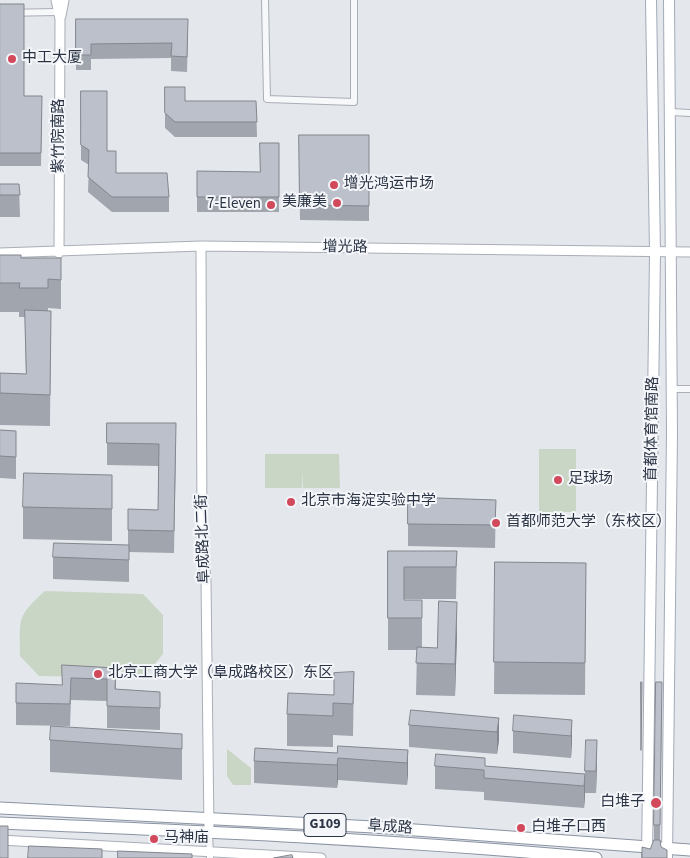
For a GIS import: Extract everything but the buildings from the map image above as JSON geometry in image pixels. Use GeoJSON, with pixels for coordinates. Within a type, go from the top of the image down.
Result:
{"type":"FeatureCollection","features":[{"type":"Feature","properties":{"kind":"highway","name":"阜成路"},"geometry":{"type":"LineString","coordinates":[[0,808],[374,827],[647,852],[667,853],[690,850]]}},
{"type":"Feature","properties":{"kind":"highway","name":"阜成路"},"geometry":{"type":"LineString","coordinates":[[0,823],[209,831],[464,846],[596,858]]}},
{"type":"Feature","properties":{"kind":"main road","name":"首都体育馆南路"},"geometry":{"type":"LineString","coordinates":[[647,852],[655,253],[651,0]]}},
{"type":"Feature","properties":{"kind":"main road","name":"首都体育馆南路"},"geometry":{"type":"LineString","coordinates":[[667,853],[673,253],[670,0]]}},
{"type":"Feature","properties":{"kind":"street","name":"紫竹院南路"},"geometry":{"type":"LineString","coordinates":[[56,0],[59,15],[60,253]]}},
{"type":"Feature","properties":{"kind":"street","name":"紫竹院南路"},"geometry":{"type":"LineString","coordinates":[[59,15],[64,0]]}},
{"type":"Feature","properties":{"kind":"street"},"geometry":{"type":"LineString","coordinates":[[265,0],[267,99],[354,102],[354,0]]}},
{"type":"Feature","properties":{"kind":"street"},"geometry":{"type":"LineString","coordinates":[[0,13],[59,15]]}},
{"type":"Feature","properties":{"kind":"street"},"geometry":{"type":"LineString","coordinates":[[671,112],[690,113]]}},
{"type":"Feature","properties":{"kind":"street","name":"增光路"},"geometry":{"type":"LineString","coordinates":[[0,253],[60,253],[202,246],[690,252]]}},
{"type":"Feature","properties":{"kind":"street","name":"阜成路北二街"},"geometry":{"type":"LineString","coordinates":[[202,246],[202,528],[206,580],[209,831]]}},
{"type":"Feature","properties":{"kind":"street"},"geometry":{"type":"LineString","coordinates":[[671,390],[690,389]]}},
{"type":"Feature","properties":{"kind":"street"},"geometry":{"type":"LineString","coordinates":[[209,831],[209,855]]}},
{"type":"Feature","properties":{"kind":"street"},"geometry":{"type":"LineString","coordinates":[[0,840],[209,855],[321,858]]}},
{"type":"Feature","properties":{"kind":"green space","name":"足球场"},"geometry":{"type":"Polygon","coordinates":[[[539,449],[576,449],[576,512],[539,512],[539,449]]]}},
{"type":"Feature","properties":{"kind":"green space"},"geometry":{"type":"Polygon","coordinates":[[[265,454],[339,454],[340,488],[303,488],[303,471],[302,488],[265,488],[265,454]]]}},
{"type":"Feature","properties":{"kind":"green space"},"geometry":{"type":"Polygon","coordinates":[[[45,591],[143,594],[163,615],[163,654],[143,678],[39,676],[20,656],[20,626],[24,613],[45,591]]]}},
{"type":"Feature","properties":{"kind":"green space"},"geometry":{"type":"Polygon","coordinates":[[[227,749],[251,768],[251,785],[233,785],[227,776],[227,749]]]}},
{"type":"Feature","properties":{"kind":"place","name":"中工大厦"},"geometry":{"type":"Point","coordinates":[12,59]}},
{"type":"Feature","properties":{"kind":"place","name":"增光鸿运市场"},"geometry":{"type":"Point","coordinates":[334,185]}},
{"type":"Feature","properties":{"kind":"place","name":"美廉美"},"geometry":{"type":"Point","coordinates":[337,203]}},
{"type":"Feature","properties":{"kind":"place","name":"7-Eleven"},"geometry":{"type":"Point","coordinates":[271,205]}},
{"type":"Feature","properties":{"kind":"place","name":"足球场"},"geometry":{"type":"Point","coordinates":[558,480]}},
{"type":"Feature","properties":{"kind":"place","name":"北京市海淀实验中学"},"geometry":{"type":"Point","coordinates":[291,502]}},
{"type":"Feature","properties":{"kind":"place","name":"首都师范大学（东校区）"},"geometry":{"type":"Point","coordinates":[496,523]}},
{"type":"Feature","properties":{"kind":"place","name":"北京工商大学（阜成路校区）东区"},"geometry":{"type":"Point","coordinates":[98,674]}},
{"type":"Feature","properties":{"kind":"place","name":"白堆子"},"geometry":{"type":"Point","coordinates":[656,803]}},
{"type":"Feature","properties":{"kind":"place","name":"白堆子口西"},"geometry":{"type":"Point","coordinates":[521,828]}},
{"type":"Feature","properties":{"kind":"place","name":"马神庙"},"geometry":{"type":"Point","coordinates":[154,839]}}]}
